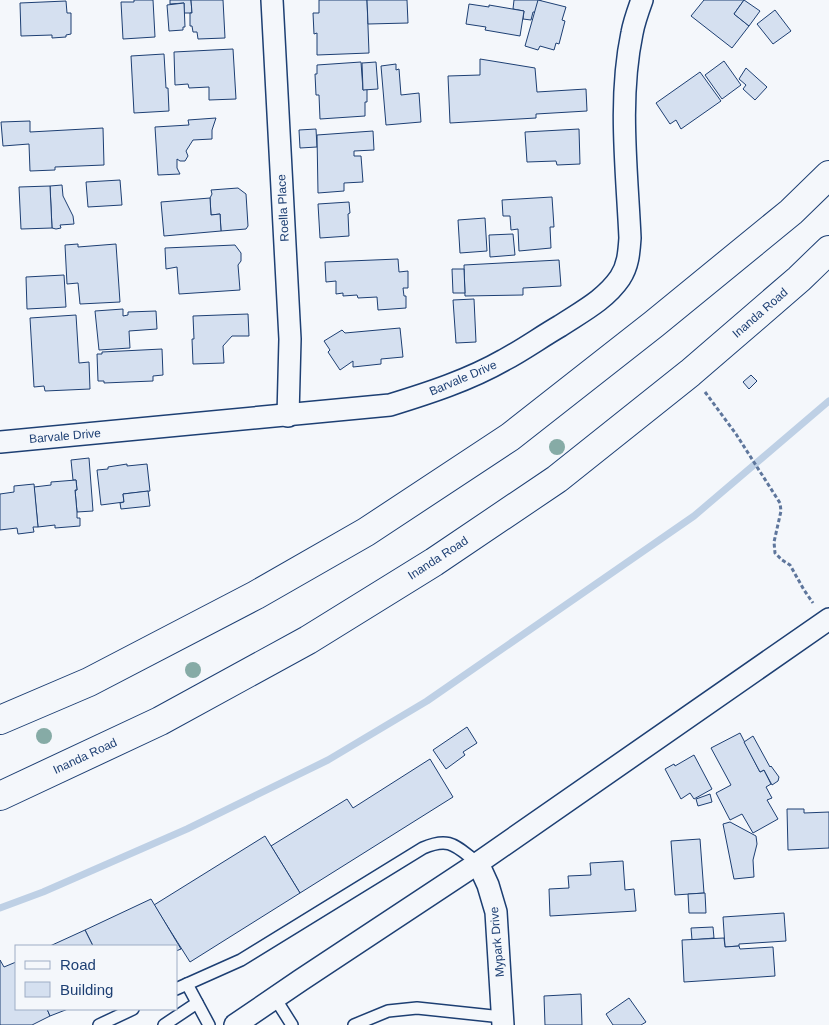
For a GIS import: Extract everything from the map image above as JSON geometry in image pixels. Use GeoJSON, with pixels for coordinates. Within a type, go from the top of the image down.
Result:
{"type":"FeatureCollection","features":[{"type":"Feature","properties":{"kind":"main road"},"geometry":{"type":"LineString","coordinates":[[0,720],[98,678],[264,590],[366,532],[510,437],[647,330],[791,212],[829,175]]}},
{"type":"Feature","properties":{"kind":"main road","name":"Inanda Road"},"geometry":{"type":"LineString","coordinates":[[0,796],[160,721],[308,640],[434,562],[557,479],[690,373],[799,279],[829,250]]}},
{"type":"Feature","properties":{"kind":"street","name":"Roella Place"},"geometry":{"type":"LineString","coordinates":[[272,0],[290,339],[288,416]]}},
{"type":"Feature","properties":{"kind":"street","name":"Barvale Drive"},"geometry":{"type":"LineString","coordinates":[[0,442],[390,405],[439,390],[504,361],[591,306],[614,286],[626,266],[629,255],[630,238],[625,123],[626,71],[632,30],[642,0]]}},
{"type":"Feature","properties":{"kind":"street"},"geometry":{"type":"LineString","coordinates":[[246,1022],[275,998],[478,863],[828,620]]}},
{"type":"Feature","properties":{"kind":"street","name":"Mypark Drive"},"geometry":{"type":"LineString","coordinates":[[478,863],[488,885],[496,912],[502,1021]]}},
{"type":"Feature","properties":{"kind":"lane"},"geometry":{"type":"LineString","coordinates":[[178,988],[241,960],[423,848],[435,843],[450,843],[478,863]]}},
{"type":"Feature","properties":{"kind":"lane"},"geometry":{"type":"LineString","coordinates":[[187,984],[209,1025]]}},
{"type":"Feature","properties":{"kind":"lane"},"geometry":{"type":"LineString","coordinates":[[275,998],[292,1025]]}},
{"type":"Feature","properties":{"kind":"lane"},"geometry":{"type":"LineString","coordinates":[[164,1025],[198,1003]]}},
{"type":"Feature","properties":{"kind":"lane"},"geometry":{"type":"LineString","coordinates":[[354,1025],[388,1011],[417,1008],[502,1021]]}},
{"type":"Feature","properties":{"kind":"lane"},"geometry":{"type":"LineString","coordinates":[[99,1025],[131,1010]]}},
{"type":"Feature","properties":{"kind":"path"},"geometry":{"type":"LineString","coordinates":[[736,434],[780,503],[781,511],[774,542],[775,553],[790,565],[804,590],[828,620]]}},
{"type":"Feature","properties":{"kind":"building"},"geometry":{"type":"Polygon","coordinates":[[[134,0],[153,0],[155,37],[123,39],[121,2],[134,2],[134,0]]]}},
{"type":"Feature","properties":{"kind":"building"},"geometry":{"type":"Polygon","coordinates":[[[170,0],[191,0],[192,13],[184,13],[184,3],[170,4],[170,0]]]}},
{"type":"Feature","properties":{"kind":"building"},"geometry":{"type":"Polygon","coordinates":[[[191,0],[223,0],[225,38],[198,39],[197,32],[193,32],[192,26],[190,26],[191,0]]]}},
{"type":"Feature","properties":{"kind":"building"},"geometry":{"type":"Polygon","coordinates":[[[319,0],[367,0],[369,53],[317,55],[317,33],[314,34],[313,13],[319,13],[319,0]]]}},
{"type":"Feature","properties":{"kind":"building"},"geometry":{"type":"Polygon","coordinates":[[[367,0],[407,0],[408,23],[368,24],[367,0]]]}},
{"type":"Feature","properties":{"kind":"building"},"geometry":{"type":"Polygon","coordinates":[[[514,0],[541,0],[537,12],[533,12],[531,20],[523,19],[524,11],[513,9],[514,0]]]}},
{"type":"Feature","properties":{"kind":"building"},"geometry":{"type":"Polygon","coordinates":[[[538,0],[566,7],[562,20],[565,21],[559,44],[556,43],[554,50],[540,46],[538,50],[525,46],[538,0]]]}},
{"type":"Feature","properties":{"kind":"building"},"geometry":{"type":"Polygon","coordinates":[[[704,0],[744,0],[734,14],[749,26],[732,48],[691,16],[704,0]]]}},
{"type":"Feature","properties":{"kind":"building"},"geometry":{"type":"Polygon","coordinates":[[[744,0],[760,11],[749,26],[734,14],[744,0]]]}},
{"type":"Feature","properties":{"kind":"building"},"geometry":{"type":"Polygon","coordinates":[[[66,1],[67,13],[71,13],[71,34],[66,35],[66,37],[52,38],[52,35],[21,36],[20,3],[66,1]]]}},
{"type":"Feature","properties":{"kind":"building"},"geometry":{"type":"Polygon","coordinates":[[[184,3],[185,27],[183,27],[183,30],[169,31],[167,5],[184,3]]]}},
{"type":"Feature","properties":{"kind":"building"},"geometry":{"type":"Polygon","coordinates":[[[469,4],[489,7],[489,5],[524,11],[520,36],[485,30],[486,27],[466,24],[469,4]]]}},
{"type":"Feature","properties":{"kind":"building"},"geometry":{"type":"Polygon","coordinates":[[[775,10],[791,31],[773,44],[757,24],[775,10]]]}},
{"type":"Feature","properties":{"kind":"building"},"geometry":{"type":"Polygon","coordinates":[[[233,49],[236,99],[209,100],[209,87],[189,88],[188,84],[175,85],[174,52],[233,49]]]}},
{"type":"Feature","properties":{"kind":"building"},"geometry":{"type":"Polygon","coordinates":[[[164,54],[169,111],[134,113],[131,56],[164,54]]]}},
{"type":"Feature","properties":{"kind":"building"},"geometry":{"type":"Polygon","coordinates":[[[480,59],[535,68],[537,92],[586,89],[587,111],[536,114],[536,118],[450,123],[448,76],[480,75],[480,59]]]}},
{"type":"Feature","properties":{"kind":"building"},"geometry":{"type":"Polygon","coordinates":[[[724,61],[741,85],[722,99],[705,75],[724,61]]]}},
{"type":"Feature","properties":{"kind":"building"},"geometry":{"type":"Polygon","coordinates":[[[361,62],[363,90],[367,89],[365,116],[320,119],[319,95],[316,95],[315,74],[317,74],[317,65],[361,62]]]}},
{"type":"Feature","properties":{"kind":"building"},"geometry":{"type":"Polygon","coordinates":[[[376,62],[378,89],[363,90],[362,63],[376,62]]]}},
{"type":"Feature","properties":{"kind":"building"},"geometry":{"type":"Polygon","coordinates":[[[396,64],[396,70],[399,69],[401,95],[419,93],[421,122],[386,125],[381,66],[396,64]]]}},
{"type":"Feature","properties":{"kind":"building"},"geometry":{"type":"Polygon","coordinates":[[[746,68],[767,87],[755,100],[743,89],[746,85],[739,79],[746,68]]]}},
{"type":"Feature","properties":{"kind":"building"},"geometry":{"type":"Polygon","coordinates":[[[700,72],[721,101],[681,129],[676,120],[670,124],[656,103],[700,72]]]}},
{"type":"Feature","properties":{"kind":"building"},"geometry":{"type":"Polygon","coordinates":[[[216,118],[212,130],[212,139],[193,140],[186,151],[188,156],[185,161],[177,159],[177,168],[180,174],[158,175],[155,127],[189,125],[188,120],[216,118]]]}},
{"type":"Feature","properties":{"kind":"building"},"geometry":{"type":"Polygon","coordinates":[[[30,121],[30,132],[103,128],[104,165],[55,167],[55,170],[30,171],[29,144],[3,146],[1,122],[30,121]]]}},
{"type":"Feature","properties":{"kind":"building"},"geometry":{"type":"Polygon","coordinates":[[[316,129],[317,147],[300,148],[299,130],[316,129]]]}},
{"type":"Feature","properties":{"kind":"building"},"geometry":{"type":"Polygon","coordinates":[[[579,129],[580,164],[557,165],[556,161],[527,162],[525,132],[579,129]]]}},
{"type":"Feature","properties":{"kind":"building"},"geometry":{"type":"Polygon","coordinates":[[[373,131],[374,150],[354,151],[354,156],[361,156],[363,182],[344,183],[344,191],[318,193],[317,135],[373,131]]]}},
{"type":"Feature","properties":{"kind":"building"},"geometry":{"type":"Polygon","coordinates":[[[120,180],[122,205],[88,207],[86,182],[120,180]]]}},
{"type":"Feature","properties":{"kind":"building"},"geometry":{"type":"Polygon","coordinates":[[[62,185],[63,196],[73,216],[74,224],[60,225],[61,228],[56,229],[52,228],[50,186],[62,185]]]}},
{"type":"Feature","properties":{"kind":"building"},"geometry":{"type":"Polygon","coordinates":[[[50,186],[52,228],[21,229],[19,187],[50,186]]]}},
{"type":"Feature","properties":{"kind":"building"},"geometry":{"type":"Polygon","coordinates":[[[238,188],[246,194],[248,226],[246,229],[221,231],[220,214],[211,215],[211,190],[238,188]]]}},
{"type":"Feature","properties":{"kind":"building"},"geometry":{"type":"Polygon","coordinates":[[[552,197],[554,227],[550,227],[551,248],[519,251],[518,229],[511,230],[510,216],[503,216],[502,200],[552,197]]]}},
{"type":"Feature","properties":{"kind":"building"},"geometry":{"type":"Polygon","coordinates":[[[210,198],[211,215],[220,214],[221,231],[164,236],[161,202],[210,198]]]}},
{"type":"Feature","properties":{"kind":"building"},"geometry":{"type":"Polygon","coordinates":[[[349,202],[349,236],[320,238],[318,204],[349,202]]]}},
{"type":"Feature","properties":{"kind":"building"},"geometry":{"type":"Polygon","coordinates":[[[485,218],[487,251],[460,253],[458,220],[485,218]]]}},
{"type":"Feature","properties":{"kind":"building"},"geometry":{"type":"Polygon","coordinates":[[[513,234],[515,255],[490,257],[489,235],[513,234]]]}},
{"type":"Feature","properties":{"kind":"building"},"geometry":{"type":"Polygon","coordinates":[[[78,244],[78,247],[116,244],[120,302],[80,304],[78,283],[67,284],[65,245],[78,244]]]}},
{"type":"Feature","properties":{"kind":"building"},"geometry":{"type":"Polygon","coordinates":[[[235,245],[241,253],[241,261],[238,265],[240,290],[179,294],[177,267],[166,269],[165,248],[235,245]]]}},
{"type":"Feature","properties":{"kind":"building"},"geometry":{"type":"Polygon","coordinates":[[[398,259],[399,272],[408,271],[408,288],[403,288],[404,296],[406,296],[406,308],[378,310],[377,297],[358,298],[357,295],[343,296],[343,293],[336,294],[336,281],[326,282],[325,262],[398,259]]]}},
{"type":"Feature","properties":{"kind":"building"},"geometry":{"type":"Polygon","coordinates":[[[559,260],[561,286],[523,288],[523,295],[465,296],[464,265],[559,260]]]}},
{"type":"Feature","properties":{"kind":"building"},"geometry":{"type":"Polygon","coordinates":[[[452,269],[464,269],[465,293],[453,293],[452,269]]]}},
{"type":"Feature","properties":{"kind":"building"},"geometry":{"type":"Polygon","coordinates":[[[64,275],[66,307],[27,309],[26,277],[64,275]]]}},
{"type":"Feature","properties":{"kind":"building"},"geometry":{"type":"Polygon","coordinates":[[[474,299],[476,342],[456,343],[453,300],[474,299]]]}},
{"type":"Feature","properties":{"kind":"building"},"geometry":{"type":"Polygon","coordinates":[[[123,309],[123,316],[128,315],[128,312],[156,311],[157,329],[129,331],[130,348],[99,350],[95,311],[123,309]]]}},
{"type":"Feature","properties":{"kind":"building"},"geometry":{"type":"Polygon","coordinates":[[[248,314],[249,336],[232,336],[223,346],[224,363],[193,364],[193,316],[248,314]]]}},
{"type":"Feature","properties":{"kind":"building"},"geometry":{"type":"Polygon","coordinates":[[[76,315],[79,363],[89,362],[90,389],[45,391],[44,386],[34,387],[30,318],[76,315]]]}},
{"type":"Feature","properties":{"kind":"building"},"geometry":{"type":"Polygon","coordinates":[[[400,328],[403,357],[381,359],[381,364],[353,367],[353,361],[340,370],[328,352],[330,350],[324,341],[342,330],[345,333],[400,328]]]}},
{"type":"Feature","properties":{"kind":"building"},"geometry":{"type":"Polygon","coordinates":[[[162,349],[163,375],[153,376],[153,381],[104,383],[104,381],[98,381],[97,354],[102,354],[102,352],[162,349]]]}},
{"type":"Feature","properties":{"kind":"building"},"geometry":{"type":"Polygon","coordinates":[[[751,375],[757,381],[749,389],[743,382],[751,375]]]}},
{"type":"Feature","properties":{"kind":"building"},"geometry":{"type":"Polygon","coordinates":[[[89,458],[93,511],[77,512],[76,480],[73,480],[71,460],[89,458]]]}},
{"type":"Feature","properties":{"kind":"building"},"geometry":{"type":"Polygon","coordinates":[[[127,464],[127,466],[147,464],[150,491],[123,494],[124,502],[101,505],[97,470],[127,464]]]}},
{"type":"Feature","properties":{"kind":"building"},"geometry":{"type":"Polygon","coordinates":[[[76,480],[77,518],[80,518],[80,526],[55,528],[55,525],[38,527],[34,487],[51,485],[51,482],[76,480]]]}},
{"type":"Feature","properties":{"kind":"building"},"geometry":{"type":"Polygon","coordinates":[[[34,484],[38,527],[33,527],[34,532],[18,534],[17,528],[0,530],[0,494],[14,492],[14,486],[34,484]]]}},
{"type":"Feature","properties":{"kind":"building"},"geometry":{"type":"Polygon","coordinates":[[[148,491],[150,506],[121,509],[120,503],[124,502],[123,494],[148,491]]]}},
{"type":"Feature","properties":{"kind":"building"},"geometry":{"type":"Polygon","coordinates":[[[467,727],[477,743],[463,752],[465,755],[446,769],[433,750],[467,727]]]}},
{"type":"Feature","properties":{"kind":"building"},"geometry":{"type":"Polygon","coordinates":[[[740,733],[760,772],[764,770],[771,784],[766,787],[772,798],[767,800],[778,819],[753,833],[742,814],[730,820],[716,793],[731,785],[711,748],[740,733]]]}},
{"type":"Feature","properties":{"kind":"building"},"geometry":{"type":"Polygon","coordinates":[[[753,736],[770,767],[779,777],[778,781],[772,785],[764,770],[760,772],[744,742],[753,736]]]}},
{"type":"Feature","properties":{"kind":"building"},"geometry":{"type":"Polygon","coordinates":[[[694,755],[712,789],[694,799],[690,793],[681,799],[665,769],[674,764],[675,766],[694,755]]]}},
{"type":"Feature","properties":{"kind":"building"},"geometry":{"type":"Polygon","coordinates":[[[430,759],[453,797],[300,893],[271,846],[347,799],[353,808],[430,759]]]}},
{"type":"Feature","properties":{"kind":"building"},"geometry":{"type":"Polygon","coordinates":[[[710,794],[712,802],[698,806],[696,799],[710,794]]]}},
{"type":"Feature","properties":{"kind":"building"},"geometry":{"type":"Polygon","coordinates":[[[787,809],[804,809],[804,813],[829,812],[829,848],[788,850],[787,809]]]}},
{"type":"Feature","properties":{"kind":"building"},"geometry":{"type":"Polygon","coordinates":[[[730,822],[756,836],[757,844],[753,860],[754,877],[734,879],[723,824],[730,822]]]}},
{"type":"Feature","properties":{"kind":"building"},"geometry":{"type":"Polygon","coordinates":[[[265,836],[300,893],[190,962],[154,905],[265,836]]]}},
{"type":"Feature","properties":{"kind":"building"},"geometry":{"type":"Polygon","coordinates":[[[700,839],[704,893],[675,895],[671,841],[700,839]]]}},
{"type":"Feature","properties":{"kind":"building"},"geometry":{"type":"Polygon","coordinates":[[[623,861],[625,890],[634,889],[636,911],[550,916],[549,889],[569,888],[568,876],[591,875],[590,863],[623,861]]]}},
{"type":"Feature","properties":{"kind":"building"},"geometry":{"type":"Polygon","coordinates":[[[705,893],[706,913],[689,913],[688,894],[705,893]]]}},
{"type":"Feature","properties":{"kind":"building"},"geometry":{"type":"Polygon","coordinates":[[[151,899],[181,949],[178,950],[178,945],[92,945],[85,930],[151,899]]]}},
{"type":"Feature","properties":{"kind":"building"},"geometry":{"type":"Polygon","coordinates":[[[784,913],[786,941],[739,944],[739,946],[725,947],[723,917],[784,913]]]}},
{"type":"Feature","properties":{"kind":"building"},"geometry":{"type":"Polygon","coordinates":[[[713,927],[714,938],[692,940],[691,928],[713,927]]]}},
{"type":"Feature","properties":{"kind":"building"},"geometry":{"type":"Polygon","coordinates":[[[85,930],[92,945],[52,945],[85,930]]]}},
{"type":"Feature","properties":{"kind":"building"},"geometry":{"type":"Polygon","coordinates":[[[724,938],[725,947],[739,946],[740,949],[773,947],[775,976],[684,982],[682,940],[724,938]]]}},
{"type":"Feature","properties":{"kind":"building"},"geometry":{"type":"Polygon","coordinates":[[[0,960],[4,967],[15,962],[15,1010],[47,1010],[50,1016],[32,1025],[0,1025],[0,960]]]}},
{"type":"Feature","properties":{"kind":"building"},"geometry":{"type":"Polygon","coordinates":[[[581,994],[582,1025],[545,1025],[544,996],[581,994]]]}},
{"type":"Feature","properties":{"kind":"building"},"geometry":{"type":"Polygon","coordinates":[[[629,998],[646,1022],[641,1025],[613,1025],[606,1014],[629,998]]]}},
{"type":"Feature","properties":{"kind":"building"},"geometry":{"type":"Polygon","coordinates":[[[47,1010],[65,1010],[50,1016],[47,1010]]]}},
{"type":"Feature","properties":{"kind":"waterway"},"geometry":{"type":"LineString","coordinates":[[0,908],[43,892],[187,829],[328,760],[427,701],[694,516],[829,401]]}}]}
